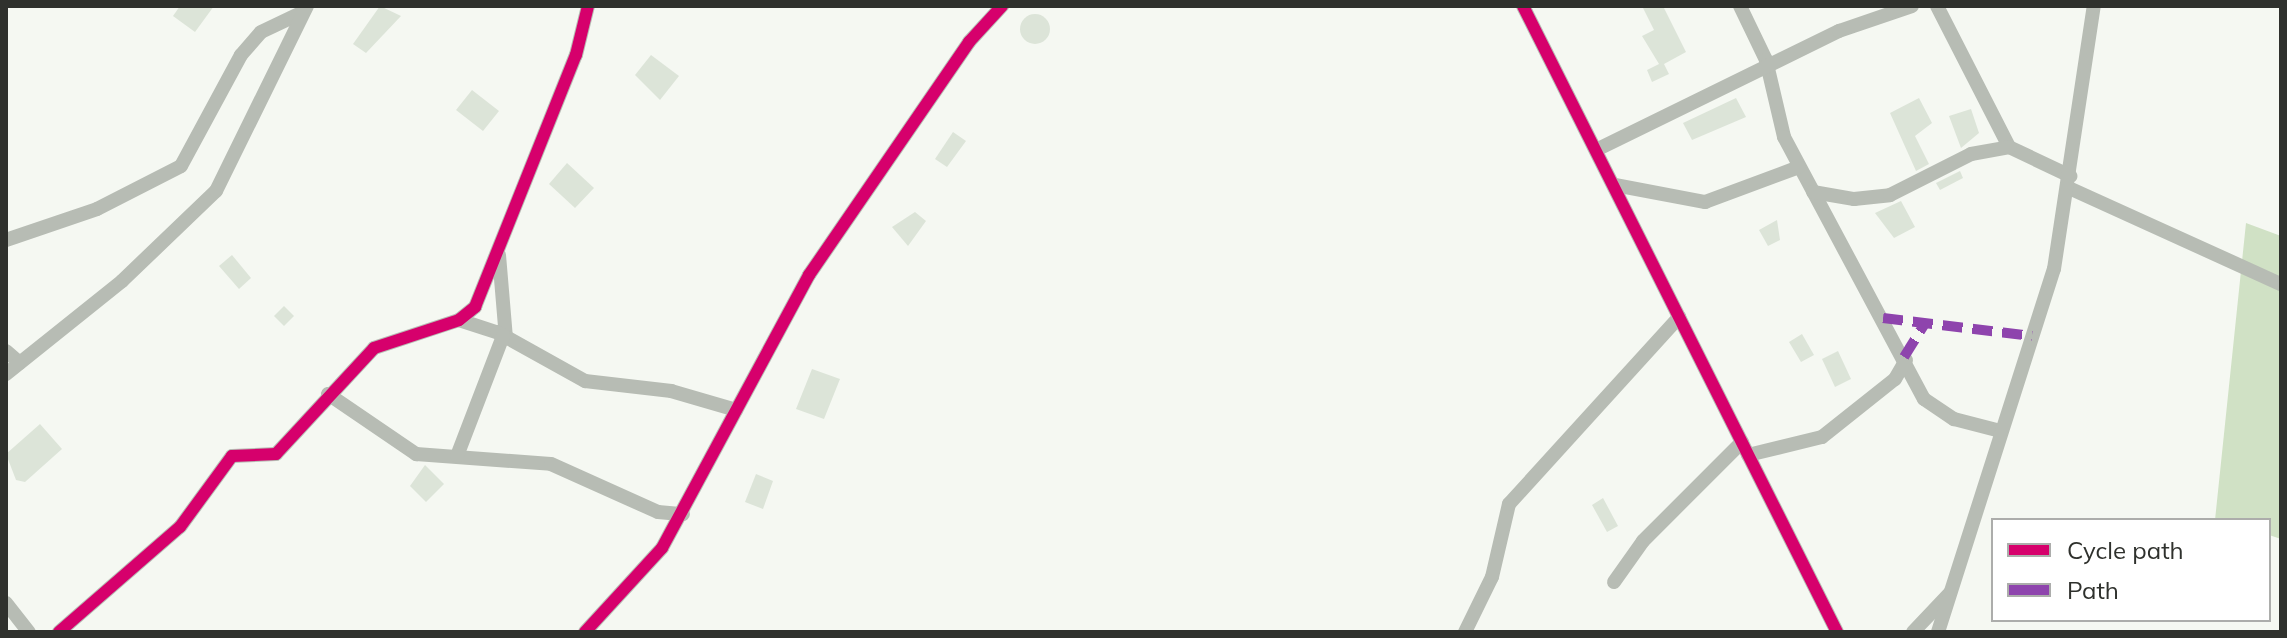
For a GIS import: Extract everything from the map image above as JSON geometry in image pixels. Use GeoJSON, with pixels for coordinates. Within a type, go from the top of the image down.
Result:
{"type":"FeatureCollection","features":[{"type":"Feature","properties":{"kind":"street"},"geometry":{"type":"LineString","coordinates":[[59,632],[180,527],[232,456],[276,454],[328,394],[374,348],[459,320],[475,307],[499,255],[588,6]]}},
{"type":"Feature","properties":{"kind":"street"},"geometry":{"type":"LineString","coordinates":[[585,632],[662,548],[809,275],[969,42],[1002,6]]}},
{"type":"Feature","properties":{"kind":"street"},"geometry":{"type":"LineString","coordinates":[[1523,6],[1837,632]]}},
{"type":"Feature","properties":{"kind":"street"},"geometry":{"type":"LineString","coordinates":[[1740,6],[1767,66],[1776,118],[1799,167],[1906,360],[1939,411],[2000,431]]}},
{"type":"Feature","properties":{"kind":"street"},"geometry":{"type":"LineString","coordinates":[[1596,150],[1767,66],[1912,6]]}},
{"type":"Feature","properties":{"kind":"street"},"geometry":{"type":"LineString","coordinates":[[1937,6],[2009,147],[2070,182],[2281,284]]}},
{"type":"Feature","properties":{"kind":"street"},"geometry":{"type":"LineString","coordinates":[[1938,632],[2054,269],[2070,182],[2094,6]]}},
{"type":"Feature","properties":{"kind":"street"},"geometry":{"type":"LineString","coordinates":[[6,240],[97,209],[181,166],[241,55],[261,32],[304,9]]}},
{"type":"Feature","properties":{"kind":"street"},"geometry":{"type":"LineString","coordinates":[[6,374],[122,281],[216,191],[304,9]]}},
{"type":"Feature","properties":{"kind":"street"},"geometry":{"type":"LineString","coordinates":[[1813,192],[1854,199],[1890,195],[1971,154],[2009,147]]}},
{"type":"Feature","properties":{"kind":"street"},"geometry":{"type":"LineString","coordinates":[[1615,185],[1705,202],[1799,167]]}},
{"type":"Feature","properties":{"kind":"street"},"geometry":{"type":"LineString","coordinates":[[457,456],[504,337],[499,255]]}},
{"type":"Feature","properties":{"kind":"street"},"geometry":{"type":"LineString","coordinates":[[1465,632],[1492,577],[1509,504],[1679,317]]}},
{"type":"Feature","properties":{"kind":"street"},"geometry":{"type":"LineString","coordinates":[[459,320],[504,337],[585,381],[671,391],[736,410]]}},
{"type":"Feature","properties":{"kind":"street"},"geometry":{"type":"LineString","coordinates":[[6,351],[20,363]]}},
{"type":"Feature","properties":{"kind":"street"},"geometry":{"type":"LineString","coordinates":[[1614,582],[1643,541],[1745,448],[1822,437],[1895,379],[1906,360]]}},
{"type":"Feature","properties":{"kind":"street"},"geometry":{"type":"LineString","coordinates":[[328,394],[387,441],[416,454],[551,464],[658,512],[683,514]]}},
{"type":"Feature","properties":{"kind":"street"},"geometry":{"type":"LineString","coordinates":[[1913,632],[1953,590]]}},
{"type":"Feature","properties":{"kind":"street"},"geometry":{"type":"LineString","coordinates":[[6,603],[29,632]]}},
{"type":"Feature","properties":{"kind":"green space"},"geometry":{"type":"Polygon","coordinates":[[[2246,223],[2281,236],[2281,539],[2271,536],[2271,518],[2215,518],[2246,223]]]}},
{"type":"Feature","properties":{"kind":"building"},"geometry":{"type":"Polygon","coordinates":[[[180,6],[214,6],[195,32],[173,16],[180,6]]]}},
{"type":"Feature","properties":{"kind":"building"},"geometry":{"type":"Polygon","coordinates":[[[380,6],[401,16],[366,53],[353,44],[380,6]]]}},
{"type":"Feature","properties":{"kind":"building"},"geometry":{"type":"Polygon","coordinates":[[[1642,6],[1663,6],[1686,52],[1664,64],[1669,74],[1652,82],[1647,70],[1659,64],[1642,36],[1654,30],[1642,6]]]}},
{"type":"Feature","properties":{"kind":"building"},"geometry":{"type":"Polygon","coordinates":[[[1035,14],[1046,18],[1050,29],[1046,40],[1035,44],[1024,40],[1020,29],[1024,18],[1035,14]]]}},
{"type":"Feature","properties":{"kind":"building"},"geometry":{"type":"Polygon","coordinates":[[[651,55],[679,76],[660,100],[635,75],[651,55]]]}},
{"type":"Feature","properties":{"kind":"building"},"geometry":{"type":"Polygon","coordinates":[[[472,90],[499,111],[483,131],[456,110],[472,90]]]}},
{"type":"Feature","properties":{"kind":"building"},"geometry":{"type":"Polygon","coordinates":[[[1736,98],[1746,117],[1692,140],[1683,123],[1736,98]]]}},
{"type":"Feature","properties":{"kind":"building"},"geometry":{"type":"Polygon","coordinates":[[[1919,98],[1932,123],[1915,136],[1929,164],[1916,171],[1890,113],[1919,98]]]}},
{"type":"Feature","properties":{"kind":"building"},"geometry":{"type":"Polygon","coordinates":[[[1971,109],[1979,133],[1961,148],[1949,116],[1971,109]]]}},
{"type":"Feature","properties":{"kind":"building"},"geometry":{"type":"Polygon","coordinates":[[[953,132],[966,141],[947,167],[935,159],[953,132]]]}},
{"type":"Feature","properties":{"kind":"building"},"geometry":{"type":"Polygon","coordinates":[[[567,163],[594,188],[575,208],[549,184],[567,163]]]}},
{"type":"Feature","properties":{"kind":"building"},"geometry":{"type":"Polygon","coordinates":[[[1960,171],[1963,178],[1940,190],[1936,183],[1960,171]]]}},
{"type":"Feature","properties":{"kind":"building"},"geometry":{"type":"Polygon","coordinates":[[[1901,201],[1915,227],[1894,238],[1875,213],[1901,201]]]}},
{"type":"Feature","properties":{"kind":"building"},"geometry":{"type":"Polygon","coordinates":[[[915,212],[926,221],[908,246],[892,227],[915,212]]]}},
{"type":"Feature","properties":{"kind":"building"},"geometry":{"type":"Polygon","coordinates":[[[1777,220],[1780,240],[1768,246],[1759,230],[1777,220]]]}},
{"type":"Feature","properties":{"kind":"building"},"geometry":{"type":"Polygon","coordinates":[[[232,255],[251,278],[239,289],[219,266],[232,255]]]}},
{"type":"Feature","properties":{"kind":"building"},"geometry":{"type":"Polygon","coordinates":[[[284,306],[294,316],[284,326],[274,316],[284,306]]]}},
{"type":"Feature","properties":{"kind":"building"},"geometry":{"type":"Polygon","coordinates":[[[1802,334],[1814,355],[1801,362],[1789,342],[1802,334]]]}},
{"type":"Feature","properties":{"kind":"building"},"geometry":{"type":"Polygon","coordinates":[[[1838,351],[1851,379],[1835,387],[1822,359],[1838,351]]]}},
{"type":"Feature","properties":{"kind":"building"},"geometry":{"type":"Polygon","coordinates":[[[812,369],[840,379],[824,419],[796,409],[812,369]]]}},
{"type":"Feature","properties":{"kind":"building"},"geometry":{"type":"Polygon","coordinates":[[[40,424],[62,449],[25,482],[16,480],[6,454],[40,424]]]}},
{"type":"Feature","properties":{"kind":"building"},"geometry":{"type":"Polygon","coordinates":[[[425,465],[444,484],[426,502],[410,486],[425,465]]]}},
{"type":"Feature","properties":{"kind":"building"},"geometry":{"type":"Polygon","coordinates":[[[756,474],[773,481],[763,509],[745,502],[756,474]]]}},
{"type":"Feature","properties":{"kind":"building"},"geometry":{"type":"Polygon","coordinates":[[[1603,498],[1618,526],[1607,532],[1592,505],[1603,498]]]}},
{"type":"Feature","properties":{"kind":"marked path"},"geometry":{"type":"LineString","coordinates":[[1883,318],[2032,336]]}},
{"type":"Feature","properties":{"kind":"marked path"},"geometry":{"type":"LineString","coordinates":[[1904,357],[1924,325]]}},
{"type":"Feature","properties":{"kind":"cycle path"},"geometry":{"type":"LineString","coordinates":[[59,632],[180,527],[232,456],[276,454],[374,348],[459,320],[475,307],[576,55],[588,6]]}},
{"type":"Feature","properties":{"kind":"cycle path"},"geometry":{"type":"LineString","coordinates":[[585,632],[662,548],[809,275],[969,42],[1002,6]]}},
{"type":"Feature","properties":{"kind":"cycle path"},"geometry":{"type":"LineString","coordinates":[[1523,6],[1837,632]]}}]}
